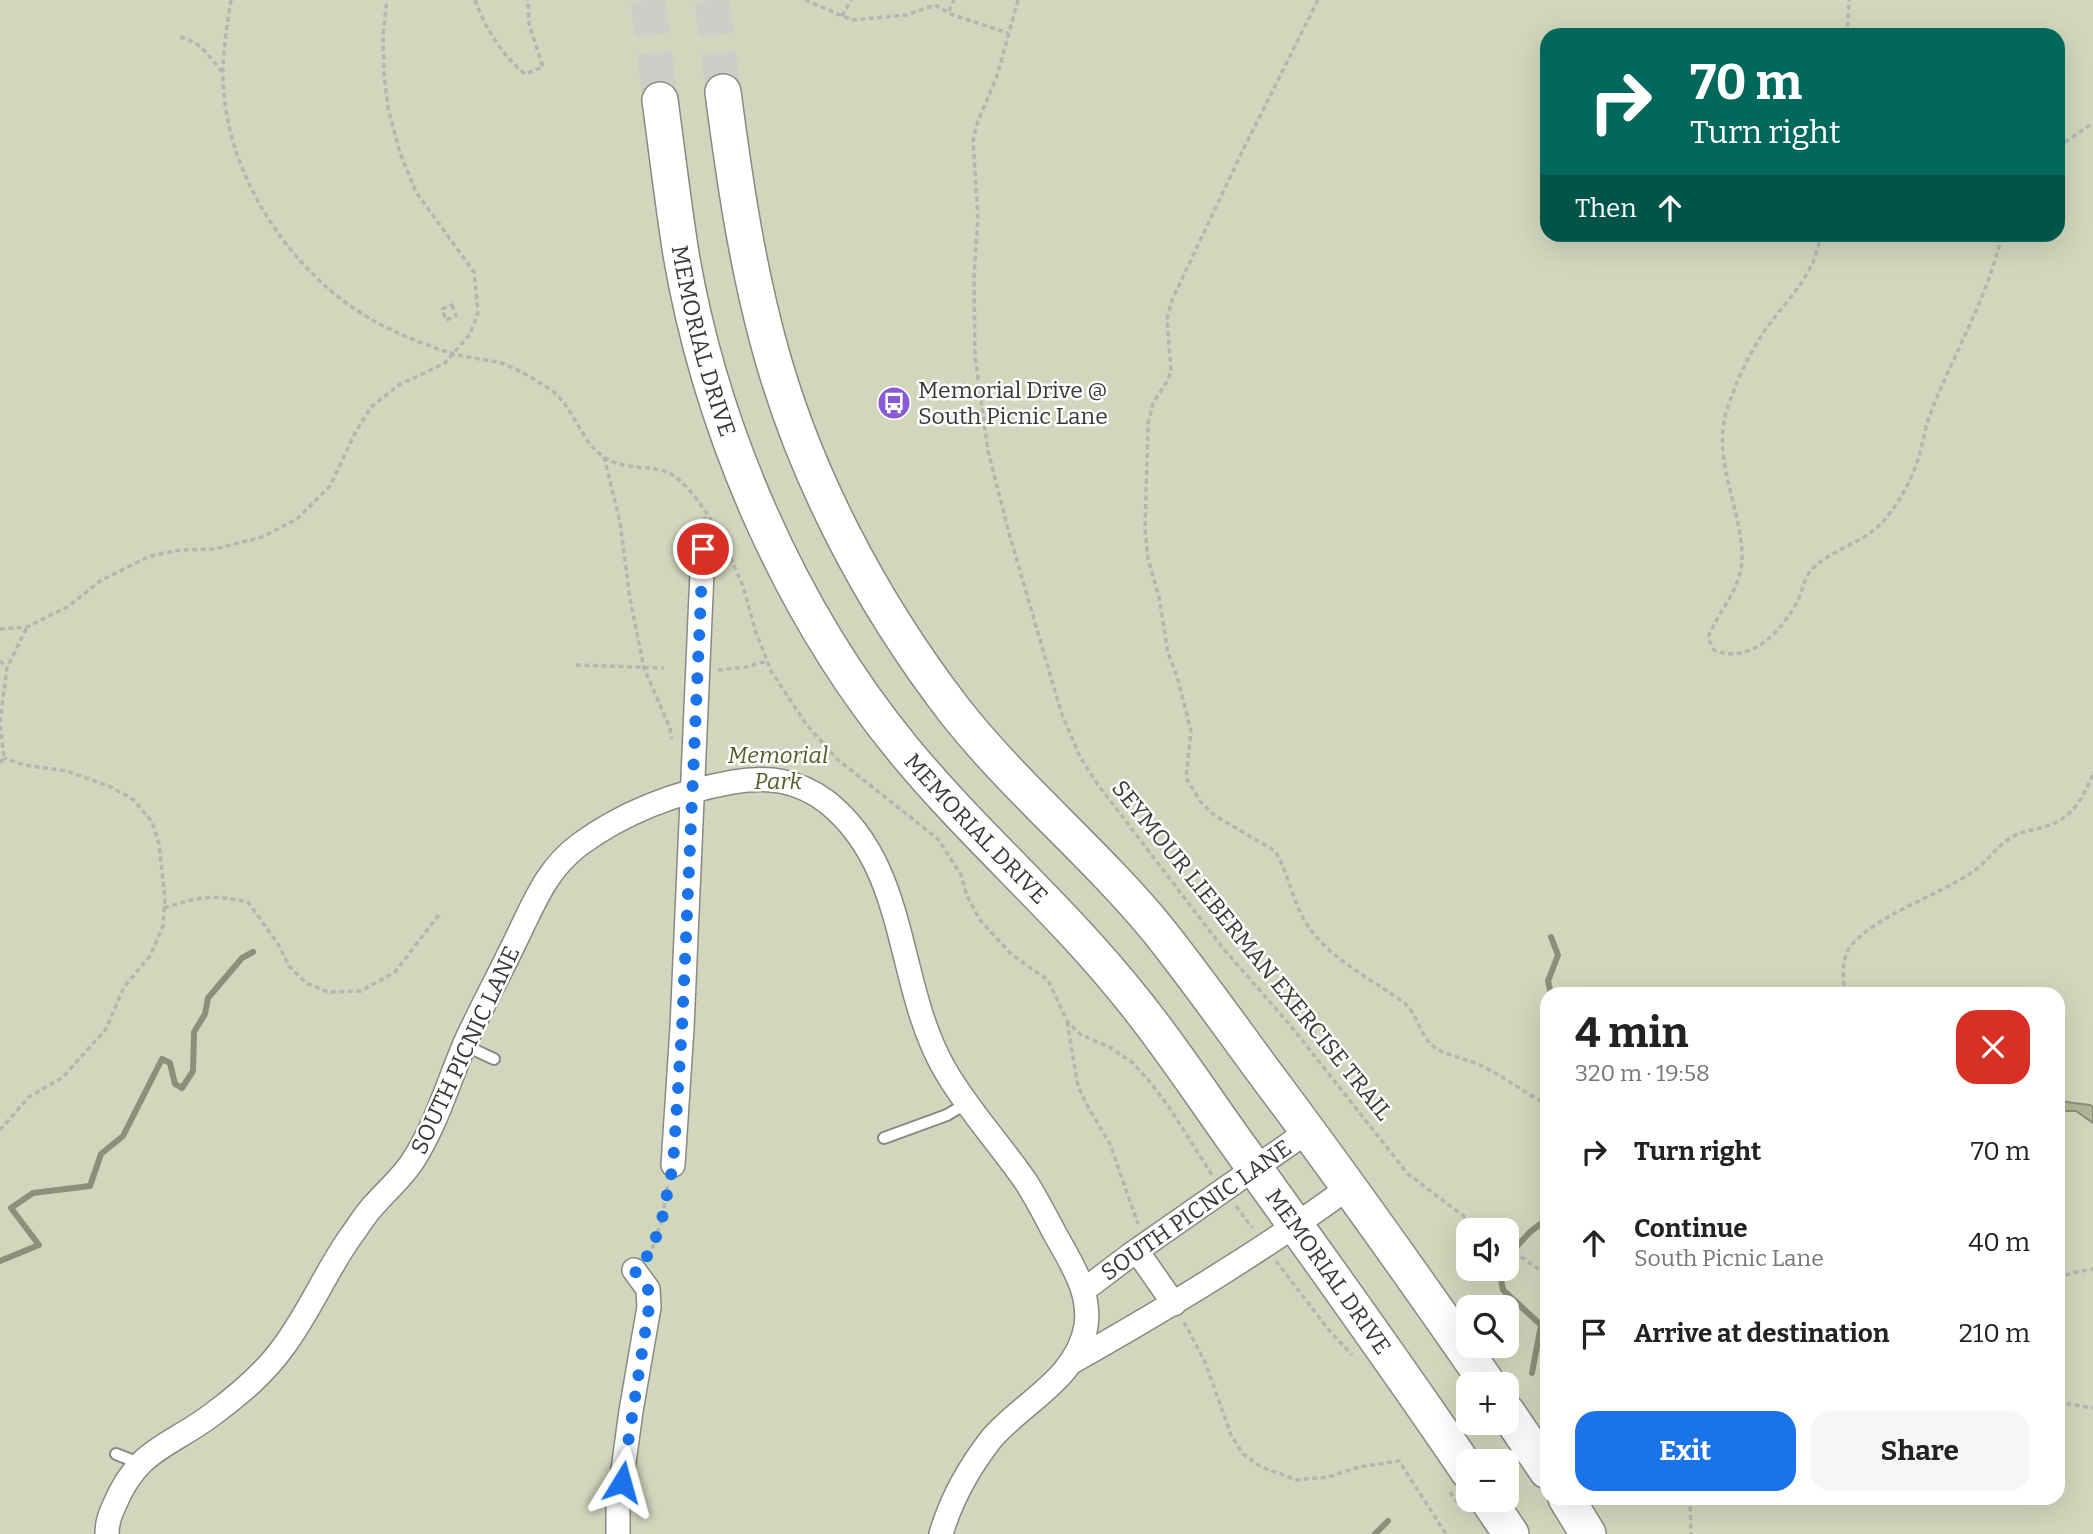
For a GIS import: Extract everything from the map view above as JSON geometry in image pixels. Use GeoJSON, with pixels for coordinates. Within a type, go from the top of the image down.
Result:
{"type":"FeatureCollection","features":[{"type":"Feature","properties":{"kind":"main road"},"geometry":{"type":"LineString","coordinates":[[723,92],[743,231],[769,345],[790,410],[816,475],[846,539],[879,598],[954,710],[998,762],[1153,925],[1349,1187],[1480,1372]]}},
{"type":"Feature","properties":{"kind":"main road","name":"MEMORIAL DRIVE"},"geometry":{"type":"LineString","coordinates":[[660,100],[681,255],[714,388],[735,454],[761,516],[791,577],[825,636],[878,717],[902,748],[947,801],[1058,914],[1133,1000],[1370,1327],[1456,1453]]}},
{"type":"Feature","properties":{"kind":"main road"},"geometry":{"type":"LineString","coordinates":[[1519,1430],[1540,1461]]}},
{"type":"Feature","properties":{"kind":"main road"},"geometry":{"type":"LineString","coordinates":[[1570,1505],[1588,1534]]}},
{"type":"Feature","properties":{"kind":"main road"},"geometry":{"type":"LineString","coordinates":[[1496,1512],[1511,1534]]}},
{"type":"Feature","properties":{"kind":"street"},"geometry":{"type":"LineString","coordinates":[[673,1165],[682,1028],[703,549]]}},
{"type":"Feature","properties":{"kind":"street","name":"SOUTH PICNIC LANE"},"geometry":{"type":"LineString","coordinates":[[107,1534],[107,1523],[123,1483],[139,1463],[152,1452],[210,1417],[257,1378],[282,1349],[308,1311],[338,1254],[372,1206],[394,1185],[413,1161],[434,1121],[464,1045],[539,890],[559,861],[582,843],[628,815],[693,784],[755,779],[790,782],[820,797],[855,828],[865,842],[882,876],[898,925],[914,995],[926,1032],[946,1072],[1026,1183],[1084,1290],[1086,1327],[1072,1362]]}},
{"type":"Feature","properties":{"kind":"street","name":"SOUTH PICNIC LANE"},"geometry":{"type":"LineString","coordinates":[[1084,1290],[1308,1132]]}},
{"type":"Feature","properties":{"kind":"street","name":"SOUTH PICNIC LANE"},"geometry":{"type":"LineString","coordinates":[[941,1534],[952,1503],[976,1461],[995,1435],[1054,1382],[1072,1362],[1174,1304],[1296,1226],[1349,1187]]}},
{"type":"Feature","properties":{"kind":"street"},"geometry":{"type":"LineString","coordinates":[[1137,1251],[1174,1304]]}},
{"type":"Feature","properties":{"kind":"street"},"geometry":{"type":"LineString","coordinates":[[618,1534],[622,1479],[649,1307],[648,1289],[634,1270]]}},
{"type":"Feature","properties":{"kind":"lane"},"geometry":{"type":"LineString","coordinates":[[464,1045],[494,1059]]}},
{"type":"Feature","properties":{"kind":"lane"},"geometry":{"type":"LineString","coordinates":[[884,1138],[947,1115],[967,1103]]}},
{"type":"Feature","properties":{"kind":"lane"},"geometry":{"type":"LineString","coordinates":[[116,1454],[139,1463]]}},
{"type":"Feature","properties":{"kind":"path"},"geometry":{"type":"LineString","coordinates":[[0,629],[27,627],[69,606],[100,580],[149,556],[180,550],[215,549],[262,537],[297,519],[330,486],[355,433],[371,407],[399,385],[445,363],[470,334],[478,313],[474,272],[416,191],[400,153],[388,108],[383,34],[387,0]]}},
{"type":"Feature","properties":{"kind":"path"},"geometry":{"type":"LineString","coordinates":[[475,0],[494,37],[514,65],[525,74],[543,67],[528,24],[528,0]]}},
{"type":"Feature","properties":{"kind":"path"},"geometry":{"type":"LineString","coordinates":[[805,0],[852,20],[906,15],[934,3],[954,15],[1008,33]]}},
{"type":"Feature","properties":{"kind":"path"},"geometry":{"type":"LineString","coordinates":[[824,7],[826,0]]}},
{"type":"Feature","properties":{"kind":"path"},"geometry":{"type":"LineString","coordinates":[[842,16],[851,0]]}},
{"type":"Feature","properties":{"kind":"path"},"geometry":{"type":"LineString","coordinates":[[948,11],[954,0]]}},
{"type":"Feature","properties":{"kind":"path","name":"SEYMOUR LIEBERMAN EXERCISE TRAIL"},"geometry":{"type":"LineString","coordinates":[[1018,0],[997,76],[978,121],[973,141],[978,218],[974,275],[975,356],[988,451],[1061,712],[1080,757],[1099,786],[1222,947],[1290,1025],[1408,1174],[1464,1218]]}},
{"type":"Feature","properties":{"kind":"path"},"geometry":{"type":"LineString","coordinates":[[1318,0],[1172,300],[1167,319],[1171,370],[1168,380],[1153,403],[1148,425],[1146,539],[1168,653],[1177,676],[1191,731],[1186,778],[1200,801],[1214,815],[1275,851],[1311,931],[1347,964],[1402,1002],[1411,1011],[1426,1039],[1437,1049],[1482,1065],[1540,1101]]}},
{"type":"Feature","properties":{"kind":"path"},"geometry":{"type":"LineString","coordinates":[[1847,28],[1849,0]]}},
{"type":"Feature","properties":{"kind":"path"},"geometry":{"type":"LineString","coordinates":[[180,37],[201,46],[223,74]]}},
{"type":"Feature","properties":{"kind":"path"},"geometry":{"type":"LineString","coordinates":[[2065,142],[2093,123]]}},
{"type":"Feature","properties":{"kind":"path"},"geometry":{"type":"LineString","coordinates":[[1819,242],[1805,279],[1762,334],[1750,356],[1732,395],[1721,429],[1725,467],[1738,515],[1742,563],[1733,591],[1708,638],[1714,650],[1726,655],[1740,655],[1761,645],[1781,625],[1798,600],[1808,575],[1818,564],[1867,536],[1884,521],[1900,498],[1915,467],[1930,414],[1977,309],[1999,242]]}},
{"type":"Feature","properties":{"kind":"path"},"geometry":{"type":"LineString","coordinates":[[452,305],[456,316],[446,320],[442,309],[452,305]]}},
{"type":"Feature","properties":{"kind":"path"},"geometry":{"type":"LineString","coordinates":[[604,457],[620,522],[643,668],[670,728],[676,758],[693,784]]}},
{"type":"Feature","properties":{"kind":"path"},"geometry":{"type":"LineString","coordinates":[[0,763],[4,758],[0,721],[7,668],[27,627]]}},
{"type":"Feature","properties":{"kind":"path"},"geometry":{"type":"LineString","coordinates":[[0,661],[7,668]]}},
{"type":"Feature","properties":{"kind":"path"},"geometry":{"type":"LineString","coordinates":[[714,670],[746,667],[767,661]]}},
{"type":"Feature","properties":{"kind":"path"},"geometry":{"type":"LineString","coordinates":[[576,666],[664,668]]}},
{"type":"Feature","properties":{"kind":"path"},"geometry":{"type":"LineString","coordinates":[[0,1129],[29,1097],[63,1077],[106,1029],[124,987],[150,956],[163,926],[164,908],[159,844],[152,822],[134,800],[111,787],[67,771],[24,765],[4,758]]}},
{"type":"Feature","properties":{"kind":"path"},"geometry":{"type":"LineString","coordinates":[[1844,987],[1842,975],[1849,949],[1858,940],[1898,912],[1974,871],[2008,839],[2024,831],[2051,825],[2070,814],[2083,799],[2093,774]]}},
{"type":"Feature","properties":{"kind":"path"},"geometry":{"type":"LineString","coordinates":[[164,908],[198,898],[226,897],[248,902],[278,944],[289,966],[306,984],[328,992],[361,991],[395,972],[441,912]]}},
{"type":"Feature","properties":{"kind":"path"},"geometry":{"type":"LineString","coordinates":[[1067,1021],[1079,1086],[1110,1144],[1138,1223],[1137,1251]]}},
{"type":"Feature","properties":{"kind":"path"},"geometry":{"type":"LineString","coordinates":[[634,1270],[651,1252],[662,1219],[673,1165]]}},
{"type":"Feature","properties":{"kind":"path"},"geometry":{"type":"LineString","coordinates":[[1237,1207],[1258,1235]]}},
{"type":"Feature","properties":{"kind":"path"},"geometry":{"type":"LineString","coordinates":[[1519,1255],[1540,1270]]}},
{"type":"Feature","properties":{"kind":"path"},"geometry":{"type":"LineString","coordinates":[[2065,1276],[2093,1269]]}},
{"type":"Feature","properties":{"kind":"path"},"geometry":{"type":"LineString","coordinates":[[1174,1304],[1205,1362],[1231,1435],[1243,1454],[1261,1468],[1297,1480],[1328,1478],[1359,1467],[1399,1461],[1446,1534]]}},
{"type":"Feature","properties":{"kind":"path"},"geometry":{"type":"LineString","coordinates":[[2065,1403],[2093,1408]]}},
{"type":"Feature","properties":{"kind":"path"},"geometry":{"type":"LineString","coordinates":[[1690,1505],[1692,1534]]}},
{"type":"Feature","properties":{"kind":"green space","name":"Memorial Park"},"geometry":{"type":"Polygon","coordinates":[[[0,0],[2093,0],[2093,1534],[0,1534],[0,0]]]}},
{"type":"Feature","properties":{"kind":"shaded area"},"geometry":{"type":"Polygon","coordinates":[[[2065,1102],[2093,1107],[2093,1123],[2076,1111],[2065,1111],[2065,1102]]]}},
{"type":"Feature","properties":{"kind":"waterway"},"geometry":{"type":"LineString","coordinates":[[1549,987],[1548,981],[1558,955],[1551,937]]}},
{"type":"Feature","properties":{"kind":"waterway"},"geometry":{"type":"LineString","coordinates":[[0,1261],[39,1245],[11,1208],[33,1193],[90,1186],[101,1154],[123,1136],[162,1059],[170,1063],[175,1084],[182,1088],[193,1071],[194,1032],[205,1014],[208,998],[242,958],[253,952]]}},
{"type":"Feature","properties":{"kind":"waterway"},"geometry":{"type":"LineString","coordinates":[[1519,1244],[1540,1224]]}},
{"type":"Feature","properties":{"kind":"waterway"},"geometry":{"type":"LineString","coordinates":[[1501,1281],[1503,1290],[1540,1324]]}},
{"type":"Feature","properties":{"kind":"waterway"},"geometry":{"type":"LineString","coordinates":[[1532,1373],[1540,1330]]}},
{"type":"Feature","properties":{"kind":"waterway"},"geometry":{"type":"LineString","coordinates":[[1375,1534],[1388,1521]]}},
{"type":"Feature","properties":{"kind":"tunnel"},"geometry":{"type":"LineString","coordinates":[[648,0],[660,100]]}},
{"type":"Feature","properties":{"kind":"tunnel"},"geometry":{"type":"LineString","coordinates":[[712,0],[723,92]]}},
{"type":"Feature","properties":{"kind":"place","name":"Memorial Drive @ South Picnic Lane"},"geometry":{"type":"Point","coordinates":[894,403]}},
{"type":"Feature","properties":{"kind":"route"},"geometry":{"type":"LineString","coordinates":[[622,1482],[649,1307],[648,1289],[634,1270],[651,1252],[662,1219],[673,1165],[674,1113],[682,1028],[703,549]]}}]}
